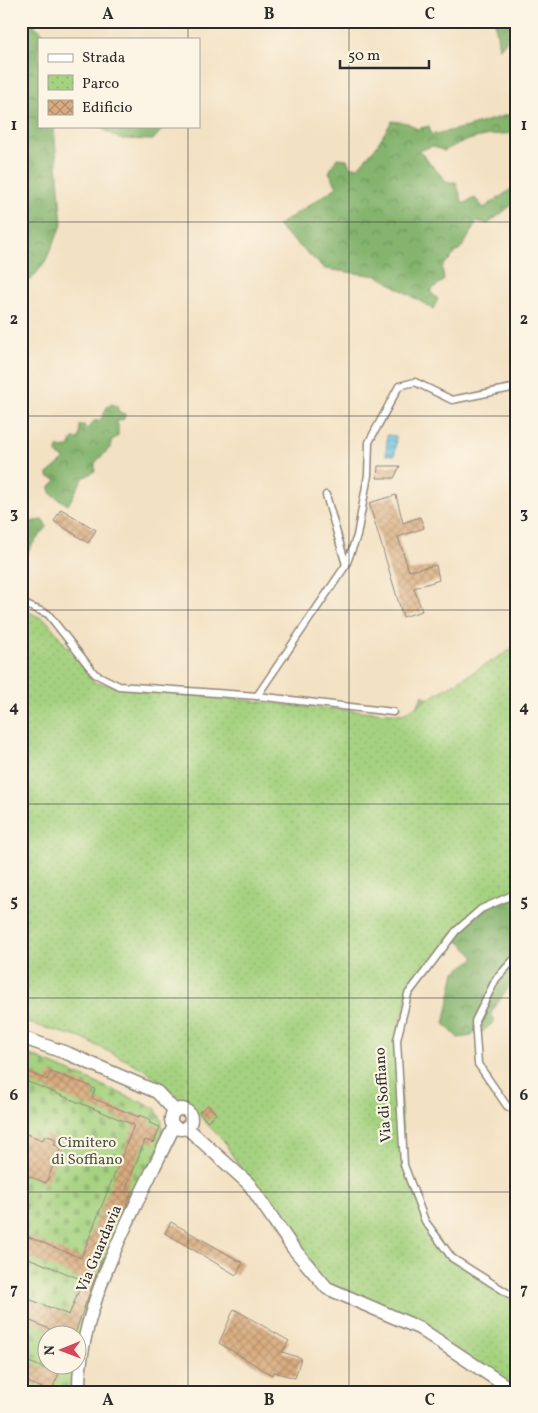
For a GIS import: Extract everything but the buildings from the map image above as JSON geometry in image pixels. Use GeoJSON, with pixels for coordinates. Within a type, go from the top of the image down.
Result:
{"type":"FeatureCollection","features":[{"type":"Feature","properties":{"kind":"street"},"geometry":{"type":"LineString","coordinates":[[21,1037],[77,1057],[157,1092],[175,1111],[182,1109],[189,1114],[190,1123],[180,1127],[249,1184],[293,1248],[327,1288],[419,1328],[515,1392]]}},
{"type":"Feature","properties":{"kind":"street","name":"Via Guardavia"},"geometry":{"type":"LineString","coordinates":[[78,1392],[84,1347],[101,1281],[180,1127]]}},
{"type":"Feature","properties":{"kind":"lane"},"geometry":{"type":"LineString","coordinates":[[257,696],[346,565],[357,536],[368,475],[369,442],[399,386],[415,382],[452,400],[517,387]]}},
{"type":"Feature","properties":{"kind":"lane"},"geometry":{"type":"LineString","coordinates":[[326,496],[346,565]]}},
{"type":"Feature","properties":{"kind":"lane"},"geometry":{"type":"LineString","coordinates":[[21,603],[48,614],[95,674],[119,686],[257,696],[393,712]]}},
{"type":"Feature","properties":{"kind":"lane","name":"Via di Soffiano"},"geometry":{"type":"LineString","coordinates":[[517,893],[482,909],[456,931],[408,994],[397,1040],[397,1080],[403,1121],[404,1165],[426,1221],[452,1258],[517,1299]]}},
{"type":"Feature","properties":{"kind":"lane"},"geometry":{"type":"LineString","coordinates":[[517,956],[496,979],[474,1021],[478,1064],[507,1106],[517,1112]]}},
{"type":"Feature","properties":{"kind":"green space"},"geometry":{"type":"Polygon","coordinates":[[[21,21],[30,21],[48,38],[38,38],[38,128],[54,128],[62,225],[45,262],[31,280],[21,280],[21,21]]]}},
{"type":"Feature","properties":{"kind":"green space"},"geometry":{"type":"Polygon","coordinates":[[[495,21],[517,21],[517,23],[510,23],[506,41],[499,49],[495,21]]]}},
{"type":"Feature","properties":{"kind":"green space"},"geometry":{"type":"Polygon","coordinates":[[[517,112],[517,133],[479,137],[444,151],[433,146],[419,151],[447,182],[456,182],[463,204],[475,198],[484,208],[517,185],[517,201],[488,224],[477,221],[464,245],[442,267],[444,280],[430,291],[438,299],[433,309],[378,276],[325,269],[277,226],[337,187],[329,172],[337,158],[347,159],[350,167],[358,167],[375,148],[392,121],[408,123],[417,129],[429,126],[431,135],[467,127],[517,112]]]}},
{"type":"Feature","properties":{"kind":"green space"},"geometry":{"type":"Polygon","coordinates":[[[101,128],[163,128],[153,140],[119,139],[101,128]]]}},
{"type":"Feature","properties":{"kind":"green space"},"geometry":{"type":"Polygon","coordinates":[[[112,404],[117,406],[119,413],[125,414],[124,419],[116,422],[118,424],[118,436],[111,441],[111,447],[95,463],[95,471],[83,478],[68,505],[50,493],[50,486],[58,480],[48,477],[48,473],[65,459],[56,454],[58,448],[69,447],[73,439],[79,439],[80,425],[84,425],[86,430],[96,419],[100,421],[107,407],[112,404]]]}},
{"type":"Feature","properties":{"kind":"green space"},"geometry":{"type":"Polygon","coordinates":[[[43,520],[47,527],[32,545],[21,565],[21,528],[34,521],[43,520]]]}},
{"type":"Feature","properties":{"kind":"green space"},"geometry":{"type":"Polygon","coordinates":[[[21,608],[47,621],[95,683],[305,707],[403,714],[517,646],[517,893],[482,909],[456,931],[408,994],[397,1040],[404,1165],[425,1221],[452,1258],[517,1299],[517,1392],[419,1328],[327,1288],[249,1184],[224,1141],[183,1100],[144,1069],[81,1038],[21,1021],[21,608]]]}},
{"type":"Feature","properties":{"kind":"green space"},"geometry":{"type":"Polygon","coordinates":[[[423,695],[436,703],[517,847],[517,980],[508,988],[491,1013],[495,1021],[480,1034],[476,1028],[472,1036],[458,1038],[444,1024],[455,972],[475,958],[462,943],[436,934],[405,729],[423,695]]]}},
{"type":"Feature","properties":{"kind":"green space","name":"Cimitero di Soffiano"},"geometry":{"type":"Polygon","coordinates":[[[21,1051],[155,1108],[162,1121],[163,1138],[88,1330],[88,1326],[38,1326],[38,1376],[75,1376],[74,1392],[21,1392],[21,1051]]]}},
{"type":"Feature","properties":{"kind":"water"},"geometry":{"type":"Polygon","coordinates":[[[387,435],[396,436],[395,455],[386,455],[387,435]]]}}]}
